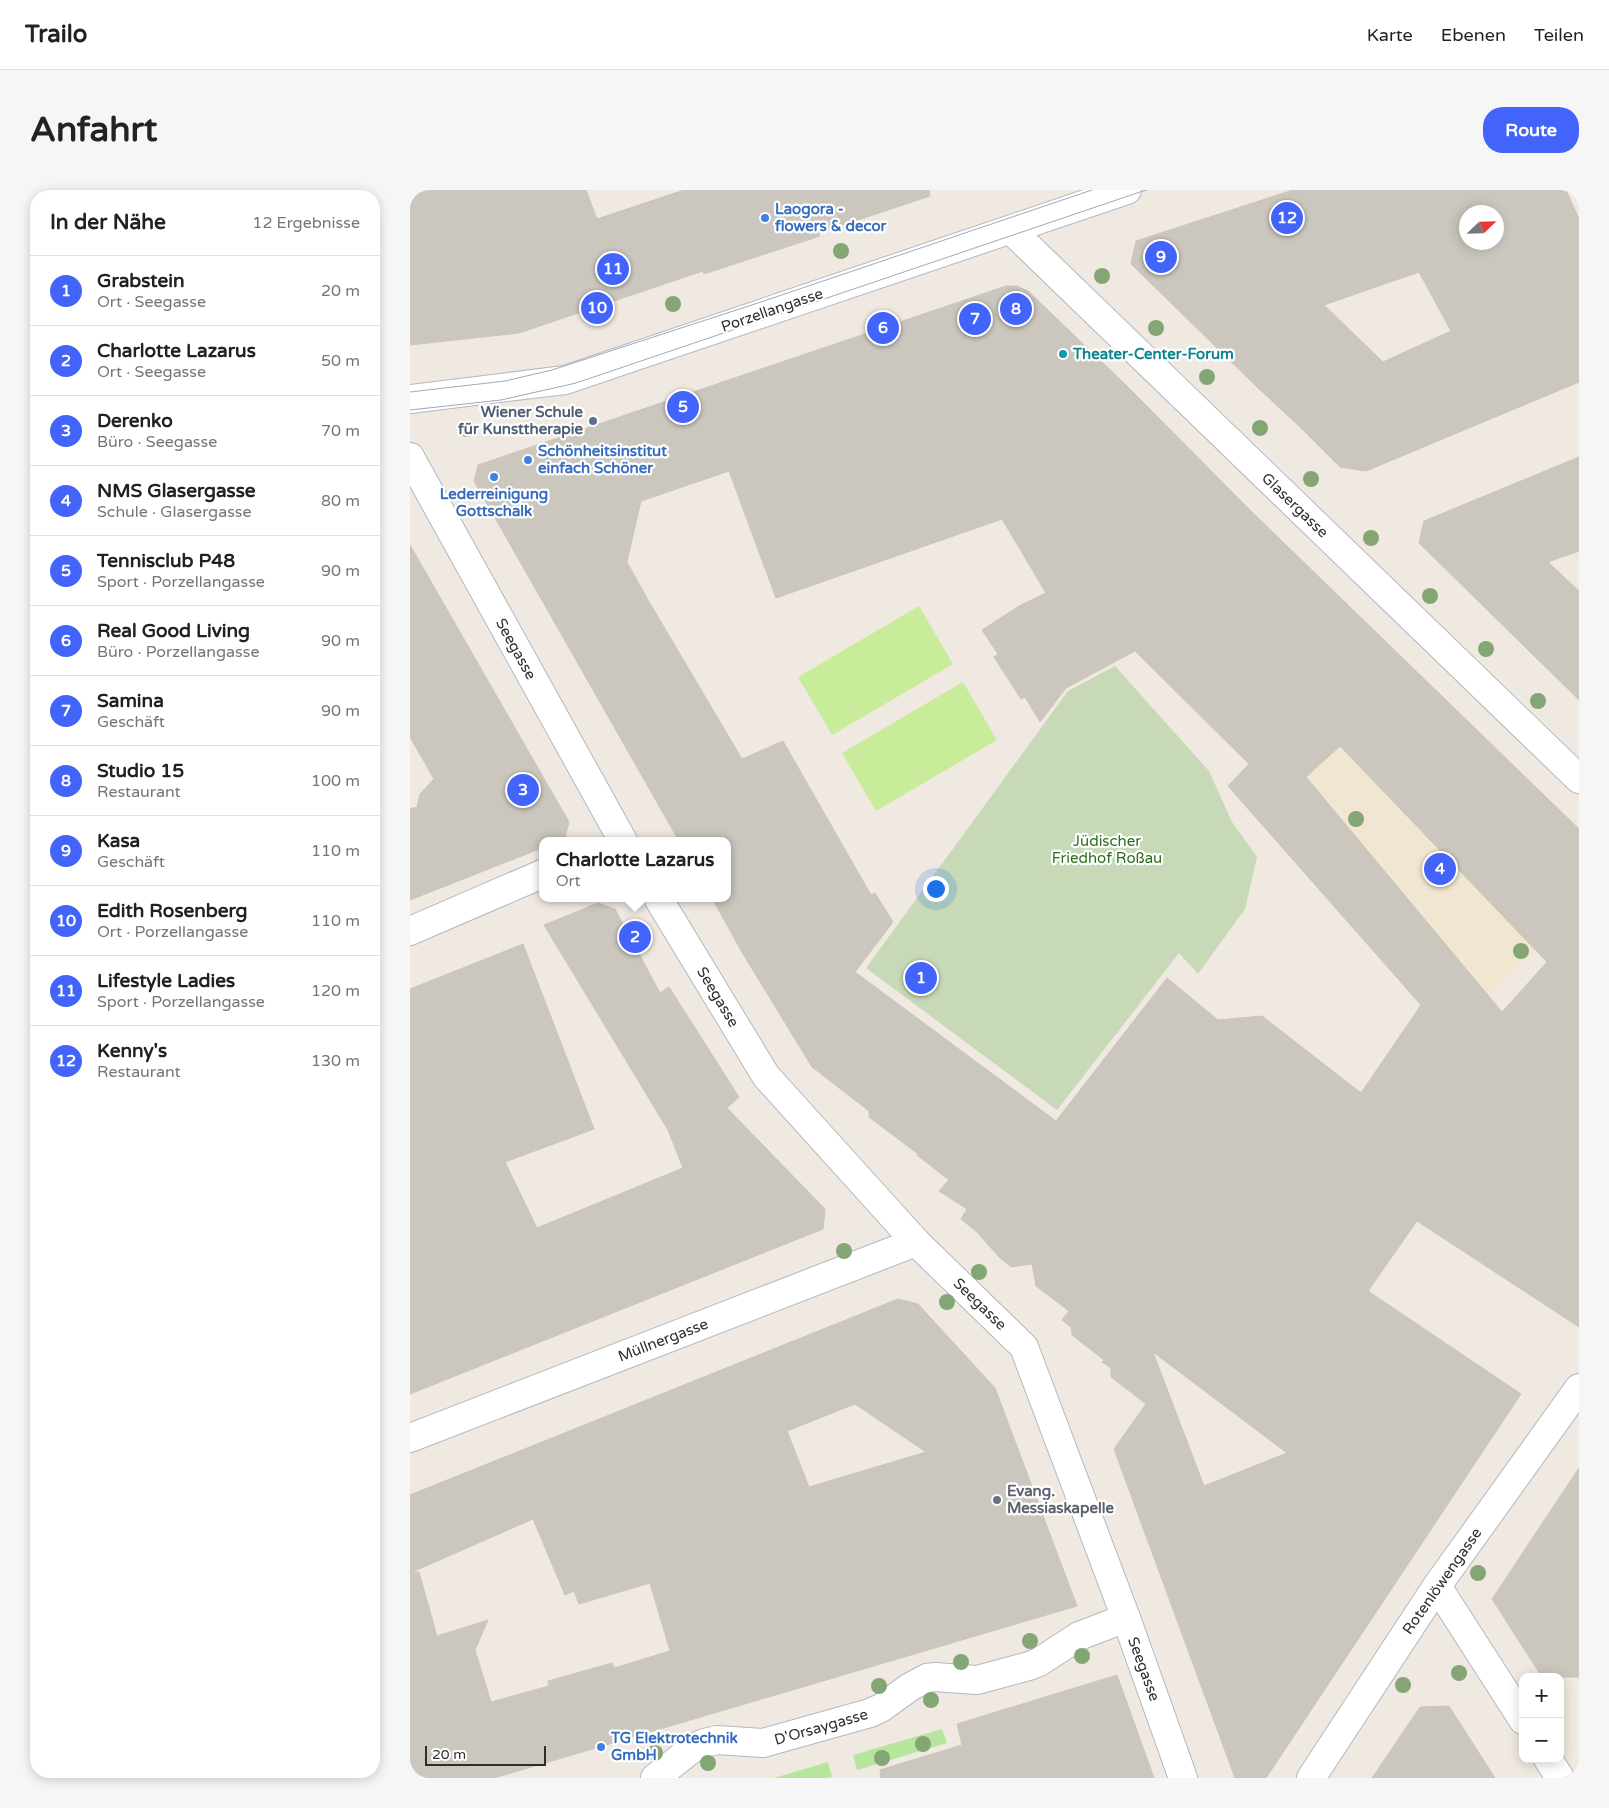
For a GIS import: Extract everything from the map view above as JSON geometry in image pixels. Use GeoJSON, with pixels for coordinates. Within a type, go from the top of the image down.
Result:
{"type":"FeatureCollection","features":[{"type":"Feature","properties":{"kind":"street","name":"Porzellangasse"},"geometry":{"type":"LineString","coordinates":[[410,399],[565,380],[1127,190]]}},
{"type":"Feature","properties":{"kind":"street","name":"Glasergasse"},"geometry":{"type":"LineString","coordinates":[[1010,230],[1579,779]]}},
{"type":"Feature","properties":{"kind":"street","name":"Seegasse"},"geometry":{"type":"LineString","coordinates":[[410,457],[620,837]]}},
{"type":"Feature","properties":{"kind":"street"},"geometry":{"type":"LineString","coordinates":[[410,930],[539,875]]}},
{"type":"Feature","properties":{"kind":"street","name":"Seegasse"},"geometry":{"type":"LineString","coordinates":[[660,902],[766,1076],[916,1242],[1024,1347],[1126,1618],[1183,1778]]}},
{"type":"Feature","properties":{"kind":"street","name":"Müllnergasse"},"geometry":{"type":"LineString","coordinates":[[410,1438],[916,1242]]}},
{"type":"Feature","properties":{"kind":"street","name":"Rotenlöwengasse"},"geometry":{"type":"LineString","coordinates":[[1311,1778],[1437,1586],[1579,1388]]}},
{"type":"Feature","properties":{"kind":"street"},"geometry":{"type":"LineString","coordinates":[[1437,1586],[1522,1718]]}},
{"type":"Feature","properties":{"kind":"street","name":"D'Orsaygasse"},"geometry":{"type":"LineString","coordinates":[[655,1778],[693,1748],[704,1743],[717,1740],[763,1743],[862,1716],[881,1708],[910,1687],[927,1678],[977,1680],[1028,1666],[1039,1662],[1078,1636],[1126,1618]]}},
{"type":"Feature","properties":{"kind":"street"},"geometry":{"type":"LineString","coordinates":[[1551,1763],[1560,1778]]}},
{"type":"Feature","properties":{"kind":"shaded area"},"geometry":{"type":"Polygon","coordinates":[[[1378,633],[1579,829],[1579,908],[1449,1035],[1228,786],[1378,633]]]}},
{"type":"Feature","properties":{"kind":"green space"},"geometry":{"type":"Polygon","coordinates":[[[919,606],[953,664],[832,735],[798,677],[919,606]]]}},
{"type":"Feature","properties":{"kind":"green space","name":"Jüdischer Friedhof Roßau"},"geometry":{"type":"Polygon","coordinates":[[[1115,666],[1209,771],[1232,822],[1257,857],[1245,909],[1198,974],[1179,953],[1057,1110],[866,968],[1068,691],[1115,666]]]}},
{"type":"Feature","properties":{"kind":"green space"},"geometry":{"type":"Polygon","coordinates":[[[963,682],[997,740],[876,811],[842,753],[963,682]]]}},
{"type":"Feature","properties":{"kind":"green space"},"geometry":{"type":"Polygon","coordinates":[[[942,1729],[947,1743],[857,1770],[853,1755],[942,1729]]]}},
{"type":"Feature","properties":{"kind":"green space"},"geometry":{"type":"Polygon","coordinates":[[[828,1762],[832,1777],[774,1778],[828,1762]]]}},
{"type":"Feature","properties":{"kind":"building"},"geometry":{"type":"Polygon","coordinates":[[[410,190],[586,190],[597,219],[684,190],[929,190],[930,196],[819,233],[820,236],[704,274],[703,271],[519,333],[410,345],[410,190]]]}},
{"type":"Feature","properties":{"kind":"building"},"geometry":{"type":"Polygon","coordinates":[[[1293,190],[1566,190],[1579,219],[1579,382],[1366,471],[1340,467],[1131,264],[1136,241],[1293,190]],[[1419,272],[1324,305],[1383,362],[1451,331],[1419,272]]]}},
{"type":"Feature","properties":{"kind":"building"},"geometry":{"type":"Polygon","coordinates":[[[1006,286],[1017,286],[1028,291],[1127,386],[1251,511],[1579,829],[1579,1327],[1417,1221],[1368,1291],[1521,1394],[1266,1778],[1235,1778],[1114,1449],[1146,1404],[1111,1377],[1111,1368],[1102,1362],[1104,1360],[1072,1335],[1071,1327],[1062,1320],[1069,1311],[1036,1286],[1032,1264],[1011,1267],[999,1257],[977,1232],[961,1219],[967,1209],[939,1191],[949,1180],[869,1117],[869,1111],[812,1067],[743,954],[714,902],[731,902],[731,837],[677,837],[474,481],[478,465],[1006,286]],[[729,471],[641,501],[627,562],[742,759],[783,741],[871,895],[875,893],[893,922],[855,972],[1056,1121],[1167,978],[1218,1020],[1262,1016],[1361,1093],[1421,1005],[1228,786],[1249,764],[1135,651],[1066,688],[1040,722],[1025,697],[1021,699],[994,657],[998,654],[982,630],[1019,606],[1046,593],[1002,519],[776,598],[729,471]],[[1340,746],[1306,777],[1502,1012],[1547,962],[1340,746]],[[1153,1352],[1204,1486],[1287,1453],[1153,1352]]]}},
{"type":"Feature","properties":{"kind":"building"},"geometry":{"type":"Polygon","coordinates":[[[1579,457],[1579,551],[1548,562],[1579,591],[1579,700],[1419,543],[1424,521],[1579,457]]]}},
{"type":"Feature","properties":{"kind":"building"},"geometry":{"type":"Polygon","coordinates":[[[410,545],[569,822],[565,837],[539,837],[539,849],[410,900],[410,809],[417,807],[420,794],[434,779],[410,737],[410,545]]]}},
{"type":"Feature","properties":{"kind":"building"},"geometry":{"type":"Polygon","coordinates":[[[598,903],[615,909],[660,993],[669,987],[739,1097],[727,1108],[825,1209],[823,1229],[410,1394],[410,989],[523,944],[594,1129],[505,1162],[537,1228],[683,1168],[668,1130],[544,925],[598,903]]]}},
{"type":"Feature","properties":{"kind":"building"},"geometry":{"type":"Polygon","coordinates":[[[898,1299],[918,1304],[995,1388],[1077,1606],[494,1778],[410,1778],[410,1573],[410,1495],[898,1299]],[[855,1404],[787,1431],[809,1487],[926,1452],[855,1404]],[[533,1519],[410,1573],[419,1572],[437,1636],[488,1620],[475,1650],[491,1702],[549,1686],[548,1681],[612,1663],[614,1668],[670,1651],[650,1583],[579,1604],[574,1591],[565,1595],[533,1519]]]}},
{"type":"Feature","properties":{"kind":"building"},"geometry":{"type":"Polygon","coordinates":[[[1579,1468],[1579,1677],[1564,1677],[1564,1673],[1539,1673],[1492,1599],[1579,1468]]]}},
{"type":"Feature","properties":{"kind":"building"},"geometry":{"type":"Polygon","coordinates":[[[1117,1675],[1154,1778],[881,1778],[880,1770],[962,1745],[957,1724],[1117,1675]]]}},
{"type":"Feature","properties":{"kind":"building"},"geometry":{"type":"Polygon","coordinates":[[[1449,1706],[1495,1778],[1372,1778],[1420,1707],[1449,1706]]]}},
{"type":"Feature","properties":{"kind":"tram line"},"geometry":{"type":"LineString","coordinates":[[410,392],[505,381],[552,370],[761,302],[1092,190]]}},
{"type":"Feature","properties":{"kind":"tram line"},"geometry":{"type":"LineString","coordinates":[[410,410],[501,400],[576,383],[1146,190]]}},
{"type":"Feature","properties":{"kind":"place","name":"Laogora - flowers & decor"},"geometry":{"type":"Point","coordinates":[765,218]}},
{"type":"Feature","properties":{"kind":"place","name":"Kenny's"},"geometry":{"type":"Point","coordinates":[1287,218]}},
{"type":"Feature","properties":{"kind":"place","name":"Kasa"},"geometry":{"type":"Point","coordinates":[1161,257]}},
{"type":"Feature","properties":{"kind":"place","name":"Lifestyle Ladies"},"geometry":{"type":"Point","coordinates":[613,269]}},
{"type":"Feature","properties":{"kind":"place","name":"Edith Rosenberg"},"geometry":{"type":"Point","coordinates":[597,308]}},
{"type":"Feature","properties":{"kind":"place","name":"Studio 15"},"geometry":{"type":"Point","coordinates":[1016,309]}},
{"type":"Feature","properties":{"kind":"place","name":"Samina"},"geometry":{"type":"Point","coordinates":[975,319]}},
{"type":"Feature","properties":{"kind":"place","name":"Real Good Living"},"geometry":{"type":"Point","coordinates":[883,328]}},
{"type":"Feature","properties":{"kind":"place","name":"Theater-Center-Forum"},"geometry":{"type":"Point","coordinates":[1063,354]}},
{"type":"Feature","properties":{"kind":"place","name":"Tennisclub P48"},"geometry":{"type":"Point","coordinates":[683,407]}},
{"type":"Feature","properties":{"kind":"place","name":"Wiener Schule für Kunsttherapie"},"geometry":{"type":"Point","coordinates":[593,421]}},
{"type":"Feature","properties":{"kind":"place","name":"Schönheitsinstitut einfach Schöner"},"geometry":{"type":"Point","coordinates":[528,460]}},
{"type":"Feature","properties":{"kind":"place","name":"Lederreinigung Gottschalk"},"geometry":{"type":"Point","coordinates":[494,477]}},
{"type":"Feature","properties":{"kind":"place","name":"Derenko"},"geometry":{"type":"Point","coordinates":[523,790]}},
{"type":"Feature","properties":{"kind":"place","name":"NMS Glasergasse"},"geometry":{"type":"Point","coordinates":[1440,869]}},
{"type":"Feature","properties":{"kind":"place","name":"Charlotte Lazarus"},"geometry":{"type":"Point","coordinates":[635,937]}},
{"type":"Feature","properties":{"kind":"place","name":"Grabstein"},"geometry":{"type":"Point","coordinates":[921,978]}},
{"type":"Feature","properties":{"kind":"place","name":"Evang. Messiaskapelle"},"geometry":{"type":"Point","coordinates":[997,1500]}},
{"type":"Feature","properties":{"kind":"place","name":"TG Elektrotechnik GmbH"},"geometry":{"type":"Point","coordinates":[601,1747]}}]}
